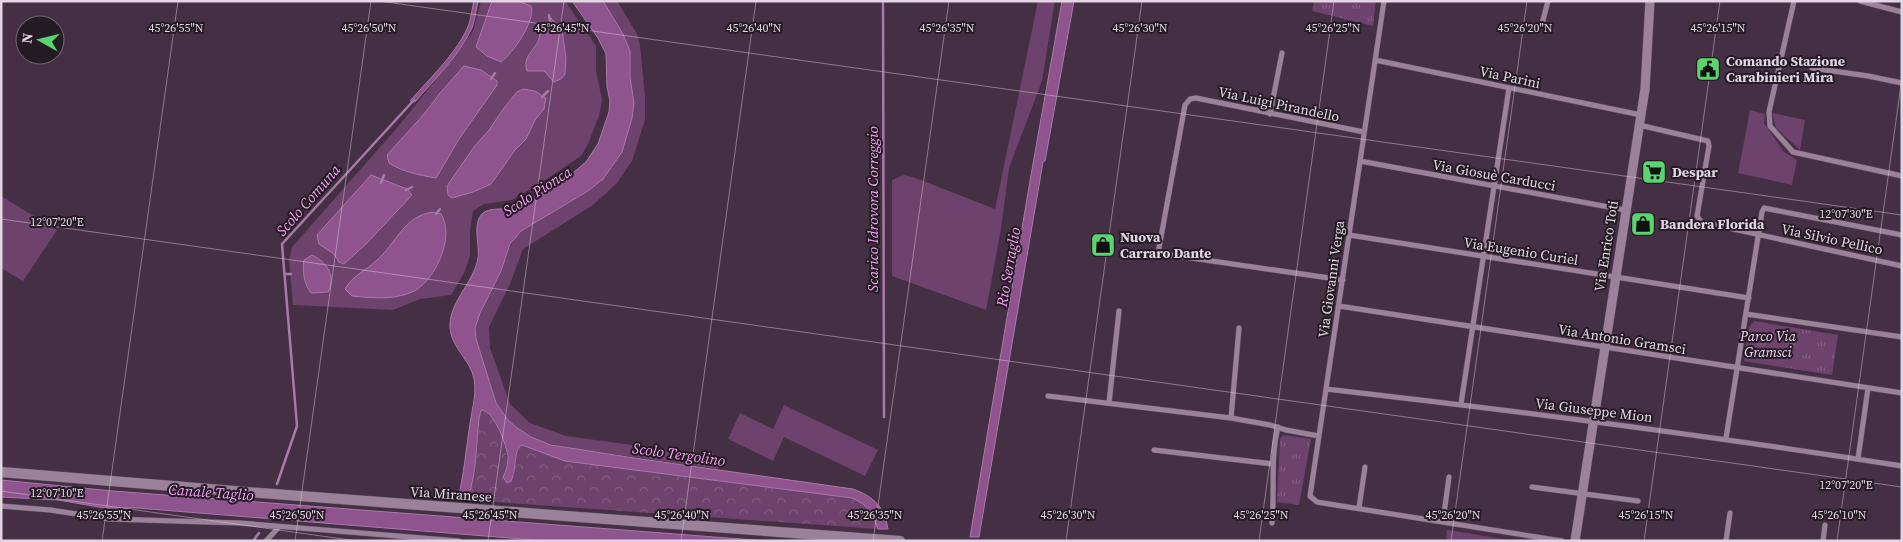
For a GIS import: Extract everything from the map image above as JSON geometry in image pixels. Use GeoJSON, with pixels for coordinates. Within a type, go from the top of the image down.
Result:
{"type":"FeatureCollection","features":[{"type":"Feature","properties":{"kind":"main road","name":"Via Miranese"},"geometry":{"type":"LineString","coordinates":[[1,472],[900,541]]}},
{"type":"Feature","properties":{"kind":"street","name":"Via Giovanni Verga"},"geometry":{"type":"LineString","coordinates":[[1359,508],[1314,500],[1310,496],[1310,491],[1384,1]]}},
{"type":"Feature","properties":{"kind":"street"},"geometry":{"type":"LineString","coordinates":[[1542,24],[1548,1]]}},
{"type":"Feature","properties":{"kind":"street","name":"Via Enrico Toti"},"geometry":{"type":"LineString","coordinates":[[1575,541],[1641,115],[1650,1]]}},
{"type":"Feature","properties":{"kind":"street"},"geometry":{"type":"LineString","coordinates":[[1794,1],[1769,112],[1770,126],[1788,148],[1799,154],[1902,176]]}},
{"type":"Feature","properties":{"kind":"street"},"geometry":{"type":"LineString","coordinates":[[1860,1],[1870,2],[1902,12]]}},
{"type":"Feature","properties":{"kind":"street"},"geometry":{"type":"LineString","coordinates":[[1270,114],[1282,53]]}},
{"type":"Feature","properties":{"kind":"street","name":"Via Parini"},"geometry":{"type":"LineString","coordinates":[[1375,60],[1641,115]]}},
{"type":"Feature","properties":{"kind":"street"},"geometry":{"type":"LineString","coordinates":[[1812,68],[1902,83]]}},
{"type":"Feature","properties":{"kind":"street"},"geometry":{"type":"LineString","coordinates":[[1461,404],[1509,88]]}},
{"type":"Feature","properties":{"kind":"street","name":"Via Luigi Pirandello"},"geometry":{"type":"LineString","coordinates":[[1343,280],[1160,252],[1185,105],[1190,99],[1196,98],[1364,132]]}},
{"type":"Feature","properties":{"kind":"street","name":"Via Silvio Pellico"},"geometry":{"type":"LineString","coordinates":[[1639,125],[1708,141],[1709,146],[1697,216],[1701,222],[1902,266]]}},
{"type":"Feature","properties":{"kind":"street","name":"Via Giosuè Carducci"},"geometry":{"type":"LineString","coordinates":[[1360,161],[1625,210]]}},
{"type":"Feature","properties":{"kind":"street"},"geometry":{"type":"LineString","coordinates":[[1726,438],[1758,234],[1764,208],[1902,235]]}},
{"type":"Feature","properties":{"kind":"street","name":"Via Eugenio Curiel"},"geometry":{"type":"LineString","coordinates":[[1349,235],[1748,298]]}},
{"type":"Feature","properties":{"kind":"street","name":"Via Antonio Gramsci"},"geometry":{"type":"LineString","coordinates":[[1339,306],[1902,393]]}},
{"type":"Feature","properties":{"kind":"street"},"geometry":{"type":"LineString","coordinates":[[1110,403],[1119,311]]}},
{"type":"Feature","properties":{"kind":"street"},"geometry":{"type":"LineString","coordinates":[[1746,314],[1902,337]]}},
{"type":"Feature","properties":{"kind":"street"},"geometry":{"type":"LineString","coordinates":[[1231,418],[1239,328]]}},
{"type":"Feature","properties":{"kind":"street"},"geometry":{"type":"LineString","coordinates":[[1858,459],[1868,388]]}},
{"type":"Feature","properties":{"kind":"street","name":"Via Giuseppe Mion"},"geometry":{"type":"LineString","coordinates":[[1326,389],[1461,404],[1726,438],[1902,466]]}},
{"type":"Feature","properties":{"kind":"street"},"geometry":{"type":"LineString","coordinates":[[1048,396],[1231,418],[1319,436]]}},
{"type":"Feature","properties":{"kind":"street"},"geometry":{"type":"LineString","coordinates":[[1272,523],[1273,464],[1278,427]]}},
{"type":"Feature","properties":{"kind":"street"},"geometry":{"type":"LineString","coordinates":[[1154,450],[1273,464]]}},
{"type":"Feature","properties":{"kind":"street"},"geometry":{"type":"LineString","coordinates":[[1365,467],[1359,508],[1562,541]]}},
{"type":"Feature","properties":{"kind":"street"},"geometry":{"type":"LineString","coordinates":[[1442,521],[1449,477]]}},
{"type":"Feature","properties":{"kind":"street"},"geometry":{"type":"LineString","coordinates":[[1532,487],[1638,501]]}},
{"type":"Feature","properties":{"kind":"street"},"geometry":{"type":"LineString","coordinates":[[1,506],[50,510],[110,519],[215,522],[458,541]]}},
{"type":"Feature","properties":{"kind":"street"},"geometry":{"type":"LineString","coordinates":[[1726,541],[1730,513]]}},
{"type":"Feature","properties":{"kind":"street"},"geometry":{"type":"LineString","coordinates":[[1823,541],[1825,525]]}},
{"type":"Feature","properties":{"kind":"street"},"geometry":{"type":"LineString","coordinates":[[266,541],[279,527]]}},
{"type":"Feature","properties":{"kind":"green space"},"geometry":{"type":"Polygon","coordinates":[[[481,1],[565,1],[596,46],[596,70],[602,100],[599,116],[581,156],[512,200],[484,204],[473,211],[470,231],[470,256],[464,273],[451,295],[420,299],[393,310],[293,305],[289,260],[292,247],[396,129],[452,60],[473,31],[481,1]]]}},
{"type":"Feature","properties":{"kind":"green space"},"geometry":{"type":"Polygon","coordinates":[[[603,1],[617,1],[637,34],[640,45],[645,96],[645,120],[632,161],[617,183],[593,205],[523,249],[510,284],[489,327],[490,348],[510,404],[530,423],[566,436],[692,453],[712,452],[719,464],[718,469],[563,447],[540,441],[523,433],[508,420],[496,403],[476,339],[475,328],[477,319],[516,236],[521,231],[588,191],[603,179],[632,118],[634,103],[630,77],[630,51],[623,34],[603,1]]]}},
{"type":"Feature","properties":{"kind":"green space"},"geometry":{"type":"Polygon","coordinates":[[[1038,1],[1055,1],[1042,81],[1009,168],[1001,229],[986,310],[892,276],[892,180],[904,175],[913,177],[995,209],[1038,1]]]}},
{"type":"Feature","properties":{"kind":"green space"},"geometry":{"type":"Polygon","coordinates":[[[1314,1],[1376,1],[1373,26],[1312,11],[1314,1]]]}},
{"type":"Feature","properties":{"kind":"green space"},"geometry":{"type":"Polygon","coordinates":[[[1750,110],[1765,114],[1764,123],[1784,152],[1797,160],[1792,185],[1738,173],[1750,110]]]}},
{"type":"Feature","properties":{"kind":"green space"},"geometry":{"type":"Polygon","coordinates":[[[1772,113],[1805,120],[1800,150],[1776,128],[1772,113]]]}},
{"type":"Feature","properties":{"kind":"green space"},"geometry":{"type":"Polygon","coordinates":[[[1,196],[57,230],[23,281],[1,268],[1,196]]]}},
{"type":"Feature","properties":{"kind":"green space","name":"Parco Via Gramsci"},"geometry":{"type":"Polygon","coordinates":[[[1754,321],[1838,335],[1832,375],[1744,361],[1749,327],[1754,321]]]}},
{"type":"Feature","properties":{"kind":"green space"},"geometry":{"type":"Polygon","coordinates":[[[784,405],[878,450],[865,476],[784,437],[773,461],[728,439],[740,413],[773,429],[784,405]]]}},
{"type":"Feature","properties":{"kind":"green space"},"geometry":{"type":"Polygon","coordinates":[[[481,410],[486,412],[495,422],[506,452],[506,473],[513,477],[517,450],[522,445],[565,461],[852,498],[862,503],[869,510],[878,529],[467,500],[472,485],[481,410]]]}},
{"type":"Feature","properties":{"kind":"green space"},"geometry":{"type":"Polygon","coordinates":[[[1283,435],[1311,439],[1299,505],[1277,502],[1280,439],[1283,435]]]}},
{"type":"Feature","properties":{"kind":"green space"},"geometry":{"type":"Polygon","coordinates":[[[1448,530],[1515,541],[1446,541],[1448,530]]]}},
{"type":"Feature","properties":{"kind":"shaded area"},"geometry":{"type":"Polygon","coordinates":[[[474,1],[478,1],[473,25],[467,38],[446,67],[415,102],[410,101],[458,44],[469,24],[474,1]]]}},
{"type":"Feature","properties":{"kind":"shaded area"},"geometry":{"type":"Polygon","coordinates":[[[492,1],[518,1],[531,6],[532,12],[527,28],[511,52],[501,62],[487,56],[476,47],[492,1]]]}},
{"type":"Feature","properties":{"kind":"shaded area"},"geometry":{"type":"Polygon","coordinates":[[[572,1],[603,1],[623,34],[630,51],[630,77],[634,103],[632,118],[622,152],[603,179],[588,191],[521,231],[510,244],[501,271],[480,313],[475,328],[476,339],[496,403],[508,420],[516,427],[531,437],[551,445],[853,489],[867,495],[877,503],[884,514],[888,529],[878,529],[869,510],[862,503],[852,498],[565,461],[522,445],[517,451],[513,476],[511,481],[507,483],[503,477],[507,468],[508,458],[505,445],[491,416],[481,410],[470,490],[467,500],[458,499],[475,387],[470,368],[452,338],[450,324],[454,307],[476,267],[478,258],[477,224],[485,212],[494,209],[518,207],[574,172],[586,162],[598,144],[609,112],[610,101],[607,87],[606,54],[598,38],[572,1]]]}},
{"type":"Feature","properties":{"kind":"shaded area"},"geometry":{"type":"Polygon","coordinates":[[[1062,1],[1074,1],[1045,161],[1043,162],[979,537],[970,537],[1031,175],[1062,1]]]}},
{"type":"Feature","properties":{"kind":"shaded area"},"geometry":{"type":"Polygon","coordinates":[[[551,18],[562,30],[566,58],[565,74],[561,79],[554,82],[544,71],[527,71],[526,65],[529,55],[538,42],[540,31],[551,18]]]}},
{"type":"Feature","properties":{"kind":"shaded area"},"geometry":{"type":"Polygon","coordinates":[[[464,66],[481,70],[497,81],[497,85],[459,139],[436,178],[406,171],[389,163],[387,155],[464,66]]]}},
{"type":"Feature","properties":{"kind":"shaded area"},"geometry":{"type":"Polygon","coordinates":[[[523,89],[535,91],[546,98],[544,109],[535,120],[526,139],[515,150],[491,184],[452,198],[448,195],[447,186],[504,108],[517,92],[523,89]]]}},
{"type":"Feature","properties":{"kind":"shaded area"},"geometry":{"type":"Polygon","coordinates":[[[371,175],[407,189],[412,195],[367,243],[344,264],[339,262],[334,254],[319,244],[317,235],[371,175]]]}},
{"type":"Feature","properties":{"kind":"shaded area"},"geometry":{"type":"Polygon","coordinates":[[[434,212],[441,214],[445,224],[444,247],[434,270],[419,288],[396,297],[381,298],[352,296],[345,289],[355,277],[372,265],[383,254],[408,224],[424,214],[434,212]]]}},
{"type":"Feature","properties":{"kind":"shaded area"},"geometry":{"type":"Polygon","coordinates":[[[312,255],[322,261],[329,270],[331,280],[328,292],[311,293],[305,282],[303,273],[304,260],[312,255]]]}},
{"type":"Feature","properties":{"kind":"shaded area"},"geometry":{"type":"Polygon","coordinates":[[[1,480],[113,491],[767,541],[547,541],[137,508],[105,508],[58,500],[1,497],[1,480]]]}},
{"type":"Feature","properties":{"kind":"waterway","name":"Scarico Idrovora Correggio"},"geometry":{"type":"LineString","coordinates":[[883,1],[884,417]]}},
{"type":"Feature","properties":{"kind":"waterway"},"geometry":{"type":"LineString","coordinates":[[549,15],[550,22]]}},
{"type":"Feature","properties":{"kind":"waterway"},"geometry":{"type":"LineString","coordinates":[[491,79],[495,73]]}},
{"type":"Feature","properties":{"kind":"waterway"},"geometry":{"type":"LineString","coordinates":[[542,97],[548,91]]}},
{"type":"Feature","properties":{"kind":"waterway","name":"Scolo Comuna"},"geometry":{"type":"LineString","coordinates":[[277,484],[297,426],[282,244],[414,100]]}},
{"type":"Feature","properties":{"kind":"waterway"},"geometry":{"type":"LineString","coordinates":[[381,183],[384,175]]}},
{"type":"Feature","properties":{"kind":"waterway"},"geometry":{"type":"LineString","coordinates":[[406,190],[412,187]]}},
{"type":"Feature","properties":{"kind":"waterway"},"geometry":{"type":"LineString","coordinates":[[436,214],[440,209]]}},
{"type":"Feature","properties":{"kind":"waterway"},"geometry":{"type":"LineString","coordinates":[[286,274],[291,274]]}},
{"type":"Feature","properties":{"kind":"waterway","name":"Scolo Comuna"},"geometry":{"type":"LineString","coordinates":[[253,541],[259,533]]}},
{"type":"Feature","properties":{"kind":"place","name":"Comando Stazione Carabinieri Mira"},"geometry":{"type":"Point","coordinates":[1708,69]}},
{"type":"Feature","properties":{"kind":"place","name":"Despar"},"geometry":{"type":"Point","coordinates":[1654,172]}},
{"type":"Feature","properties":{"kind":"place","name":"Bandera Florida"},"geometry":{"type":"Point","coordinates":[1643,224]}},
{"type":"Feature","properties":{"kind":"place","name":"Nuova Carraro Dante"},"geometry":{"type":"Point","coordinates":[1103,245]}},
{"type":"Feature","properties":{"kind":"water label","name":"Scolo Pionca"},"geometry":{"type":"Point","coordinates":[537,191]}},
{"type":"Feature","properties":{"kind":"water label","name":"Rio Serraglio"},"geometry":{"type":"Point","coordinates":[1008,267]}},
{"type":"Feature","properties":{"kind":"water label","name":"Scolo Tergolino"},"geometry":{"type":"Point","coordinates":[679,454]}},
{"type":"Feature","properties":{"kind":"water label","name":"Canale Taglio"},"geometry":{"type":"Point","coordinates":[211,492]}}]}
